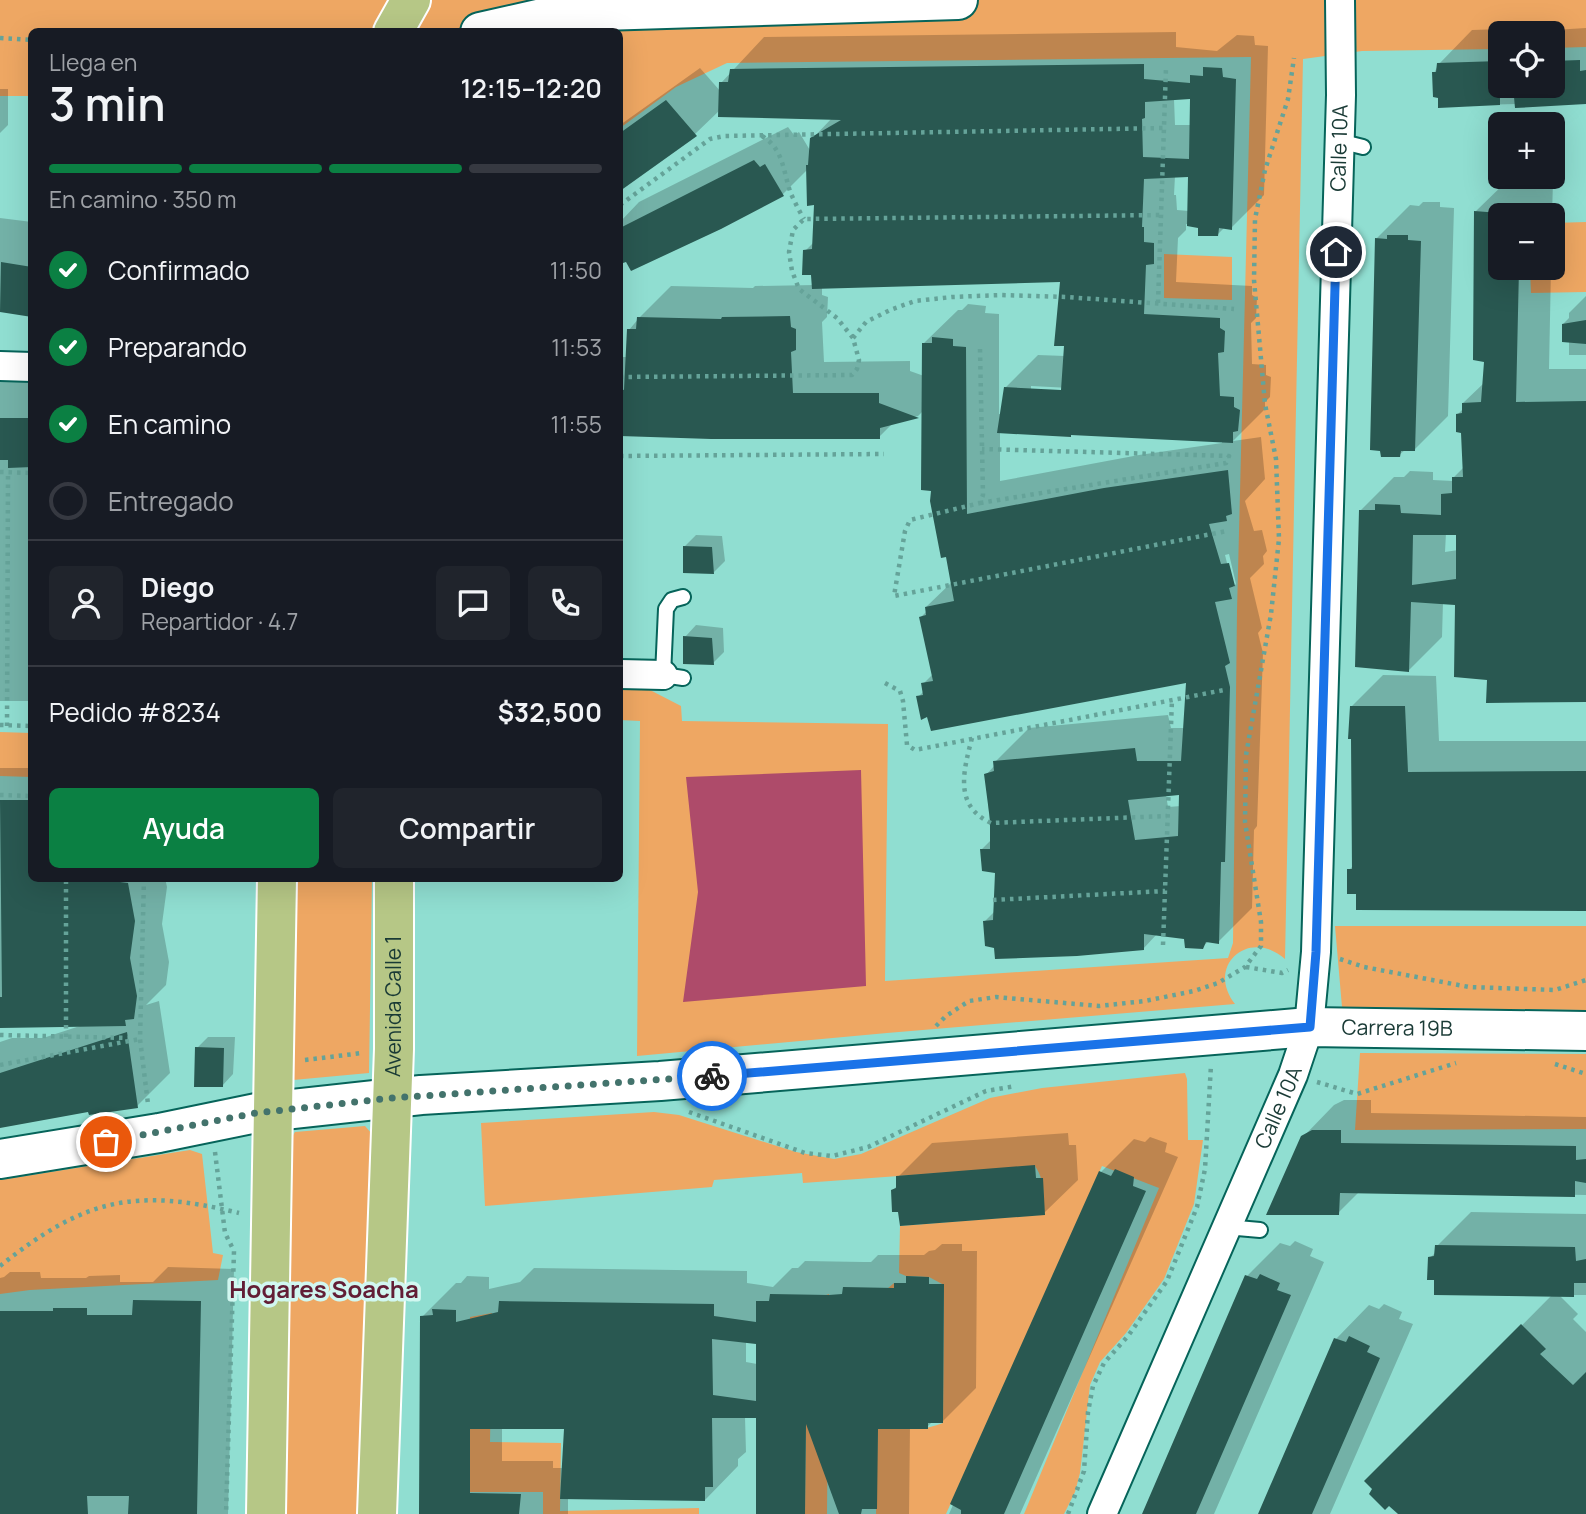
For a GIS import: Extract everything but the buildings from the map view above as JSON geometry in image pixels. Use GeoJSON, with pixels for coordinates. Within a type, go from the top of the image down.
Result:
{"type":"FeatureCollection","features":[{"type":"Feature","properties":{"kind":"main road"},"geometry":{"type":"LineString","coordinates":[[395,28],[411,0]]}},
{"type":"Feature","properties":{"kind":"main road"},"geometry":{"type":"LineString","coordinates":[[266,1514],[277,882]]}},
{"type":"Feature","properties":{"kind":"main road","name":"Avenida Calle 1"},"geometry":{"type":"LineString","coordinates":[[377,1514],[394,1049],[394,882]]}},
{"type":"Feature","properties":{"kind":"street"},"geometry":{"type":"LineString","coordinates":[[498,28],[569,12],[958,0]]}},
{"type":"Feature","properties":{"kind":"street","name":"Calle 10A"},"geometry":{"type":"LineString","coordinates":[[1102,1514],[1293,1075],[1310,1027],[1316,952],[1351,144],[1340,0]]}},
{"type":"Feature","properties":{"kind":"street"},"geometry":{"type":"LineString","coordinates":[[0,366],[28,367]]}},
{"type":"Feature","properties":{"kind":"street"},"geometry":{"type":"LineString","coordinates":[[623,674],[673,677]]}},
{"type":"Feature","properties":{"kind":"street","name":"Carrera 19B"},"geometry":{"type":"LineString","coordinates":[[0,1159],[156,1121],[392,1098],[660,1081],[1310,1027],[1586,1031]]}},
{"type":"Feature","properties":{"kind":"lane"},"geometry":{"type":"LineString","coordinates":[[673,677],[666,609],[672,600],[683,597]]}},
{"type":"Feature","properties":{"kind":"lane"},"geometry":{"type":"LineString","coordinates":[[1226,1227],[1260,1230]]}},
{"type":"Feature","properties":{"kind":"path"},"geometry":{"type":"LineString","coordinates":[[0,38],[28,40]]}},
{"type":"Feature","properties":{"kind":"path"},"geometry":{"type":"LineString","coordinates":[[905,1059],[946,1016],[968,1002],[996,997],[1099,1006],[1145,1002],[1217,983],[1245,967],[1261,946],[1261,922],[1245,822],[1246,755],[1271,614],[1279,539],[1276,459],[1265,404],[1254,280],[1255,219],[1265,170],[1288,99],[1294,58]]}},
{"type":"Feature","properties":{"kind":"path"},"geometry":{"type":"LineString","coordinates":[[1158,303],[1167,68]]}},
{"type":"Feature","properties":{"kind":"path"},"geometry":{"type":"LineString","coordinates":[[623,203],[710,139],[724,136],[1165,128]]}},
{"type":"Feature","properties":{"kind":"path"},"geometry":{"type":"LineString","coordinates":[[762,136],[772,142],[779,153],[791,192],[804,219]]}},
{"type":"Feature","properties":{"kind":"path"},"geometry":{"type":"LineString","coordinates":[[623,377],[852,374],[857,369],[859,360],[853,338],[837,318],[799,289],[792,271],[789,252],[793,230],[804,219],[1163,215]]}},
{"type":"Feature","properties":{"kind":"path"},"geometry":{"type":"LineString","coordinates":[[853,338],[866,322],[915,301],[1001,295],[1234,309]]}},
{"type":"Feature","properties":{"kind":"path"},"geometry":{"type":"LineString","coordinates":[[979,503],[984,495],[980,349]]}},
{"type":"Feature","properties":{"kind":"path"},"geometry":{"type":"LineString","coordinates":[[982,449],[1228,456],[1226,463],[979,503],[909,520],[894,596],[1227,531]]}},
{"type":"Feature","properties":{"kind":"path"},"geometry":{"type":"LineString","coordinates":[[623,456],[884,454]]}},
{"type":"Feature","properties":{"kind":"path"},"geometry":{"type":"LineString","coordinates":[[0,472],[28,473]]}},
{"type":"Feature","properties":{"kind":"path"},"geometry":{"type":"LineString","coordinates":[[7,726],[8,472]]}},
{"type":"Feature","properties":{"kind":"path"},"geometry":{"type":"LineString","coordinates":[[885,683],[900,691],[907,745],[915,750],[1224,690]]}},
{"type":"Feature","properties":{"kind":"path"},"geometry":{"type":"LineString","coordinates":[[1163,945],[1172,699]]}},
{"type":"Feature","properties":{"kind":"path"},"geometry":{"type":"LineString","coordinates":[[0,725],[28,726]]}},
{"type":"Feature","properties":{"kind":"path"},"geometry":{"type":"LineString","coordinates":[[972,738],[965,766],[965,793],[971,809],[978,817],[991,824],[1167,817]]}},
{"type":"Feature","properties":{"kind":"path"},"geometry":{"type":"LineString","coordinates":[[0,795],[28,796]]}},
{"type":"Feature","properties":{"kind":"path"},"geometry":{"type":"LineString","coordinates":[[66,882],[66,1037]]}},
{"type":"Feature","properties":{"kind":"path"},"geometry":{"type":"LineString","coordinates":[[144,882],[140,1039],[156,1121]]}},
{"type":"Feature","properties":{"kind":"path"},"geometry":{"type":"LineString","coordinates":[[993,900],[1165,891]]}},
{"type":"Feature","properties":{"kind":"path"},"geometry":{"type":"LineString","coordinates":[[1245,967],[1282,973],[1316,952],[1364,967],[1469,987],[1555,990],[1586,980]]}},
{"type":"Feature","properties":{"kind":"path"},"geometry":{"type":"LineString","coordinates":[[0,1035],[140,1039]]}},
{"type":"Feature","properties":{"kind":"path"},"geometry":{"type":"LineString","coordinates":[[0,1065],[140,1039]]}},
{"type":"Feature","properties":{"kind":"path"},"geometry":{"type":"LineString","coordinates":[[274,1064],[394,1049]]}},
{"type":"Feature","properties":{"kind":"path"},"geometry":{"type":"LineString","coordinates":[[1544,1061],[1586,1074]]}},
{"type":"Feature","properties":{"kind":"path"},"geometry":{"type":"LineString","coordinates":[[1293,1075],[1357,1094],[1463,1062]]}},
{"type":"Feature","properties":{"kind":"path"},"geometry":{"type":"LineString","coordinates":[[1198,1066],[1223,1063]]}},
{"type":"Feature","properties":{"kind":"path"},"geometry":{"type":"LineString","coordinates":[[1068,1514],[1084,1471],[1088,1412],[1093,1386],[1104,1363],[1128,1336],[1167,1281],[1197,1207],[1205,1169],[1211,1064]]}},
{"type":"Feature","properties":{"kind":"path"},"geometry":{"type":"LineString","coordinates":[[679,1108],[805,1153],[832,1156],[868,1147],[986,1091],[1025,1085]]}},
{"type":"Feature","properties":{"kind":"path"},"geometry":{"type":"LineString","coordinates":[[211,1148],[217,1154],[225,1233],[234,1251],[226,1514]]}},
{"type":"Feature","properties":{"kind":"path"},"geometry":{"type":"LineString","coordinates":[[0,1266],[53,1229],[106,1206],[148,1199],[172,1200],[250,1216]]}},
{"type":"Feature","properties":{"kind":"shaded area"},"geometry":{"type":"Polygon","coordinates":[[[0,0],[1586,0],[1586,47],[1565,48],[1565,21],[1488,21],[1488,49],[1362,51],[1303,59],[1285,959],[1271,950],[1258,947],[1245,949],[1235,955],[1225,976],[1227,990],[1235,1004],[637,1056],[640,721],[623,720],[623,689],[650,690],[681,706],[682,721],[888,724],[885,981],[1228,958],[1233,943],[1237,611],[1251,57],[727,63],[676,87],[623,126],[623,28],[28,28],[28,96],[0,96],[0,0]]]}},
{"type":"Feature","properties":{"kind":"shaded area"},"geometry":{"type":"Polygon","coordinates":[[[1586,222],[1586,292],[1531,293],[1530,280],[1565,280],[1565,223],[1586,222]]]}},
{"type":"Feature","properties":{"kind":"shaded area"},"geometry":{"type":"Polygon","coordinates":[[[1164,254],[1232,257],[1232,300],[1164,298],[1164,254]]]}},
{"type":"Feature","properties":{"kind":"shaded area"},"geometry":{"type":"Polygon","coordinates":[[[0,732],[28,733],[28,777],[0,776],[0,732]]]}},
{"type":"Feature","properties":{"kind":"shaded area"},"geometry":{"type":"Polygon","coordinates":[[[861,770],[866,986],[683,1002],[698,892],[686,777],[861,770]]]}},
{"type":"Feature","properties":{"kind":"shaded area"},"geometry":{"type":"Polygon","coordinates":[[[296,882],[372,882],[369,1073],[293,1080],[296,882]]]}},
{"type":"Feature","properties":{"kind":"shaded area"},"geometry":{"type":"Polygon","coordinates":[[[1335,926],[1586,926],[1586,1010],[1342,1007],[1335,926]]]}},
{"type":"Feature","properties":{"kind":"shaded area"},"geometry":{"type":"Polygon","coordinates":[[[1360,1053],[1586,1054],[1586,1129],[1355,1130],[1360,1053]]]}},
{"type":"Feature","properties":{"kind":"shaded area"},"geometry":{"type":"Polygon","coordinates":[[[1185,1073],[1188,1140],[1203,1140],[1194,1204],[1164,1279],[1126,1333],[1100,1362],[1090,1385],[1080,1473],[1075,1492],[1064,1514],[1024,1514],[1159,1188],[1102,1166],[946,1514],[876,1514],[880,1295],[894,1283],[893,1422],[918,1428],[943,1423],[944,1285],[929,1277],[899,1273],[900,1226],[1038,1215],[1043,1190],[1035,1166],[803,1183],[802,1173],[714,1180],[712,1187],[485,1206],[481,1123],[654,1112],[679,1115],[796,1152],[834,1159],[861,1154],[990,1098],[1042,1088],[1185,1073]]]}},
{"type":"Feature","properties":{"kind":"shaded area"},"geometry":{"type":"Polygon","coordinates":[[[365,1126],[372,1134],[364,1514],[280,1514],[288,1144],[295,1132],[365,1126]]]}},
{"type":"Feature","properties":{"kind":"shaded area"},"geometry":{"type":"Polygon","coordinates":[[[190,1150],[202,1154],[213,1253],[223,1255],[218,1280],[0,1294],[0,1180],[190,1150]]]}},
{"type":"Feature","properties":{"kind":"shaded area"},"geometry":{"type":"Polygon","coordinates":[[[829,1294],[827,1514],[805,1514],[807,1302],[829,1294]]]}},
{"type":"Feature","properties":{"kind":"shaded area"},"geometry":{"type":"Polygon","coordinates":[[[492,1313],[490,1442],[561,1443],[560,1511],[699,1508],[699,1514],[543,1514],[543,1492],[469,1492],[470,1317],[492,1313]]]}},
{"type":"Feature","properties":{"kind":"way so far"},"geometry":{"type":"LineString","coordinates":[[106,1142],[256,1113],[392,1098],[712,1076]]}},
{"type":"Feature","properties":{"kind":"district","name":"Hogares Soacha"},"geometry":{"type":"Point","coordinates":[324,1290]}},
{"type":"Feature","properties":{"kind":"route"},"geometry":{"type":"LineString","coordinates":[[712,1076],[1310,1027],[1316,952],[1336,252]]}}]}
